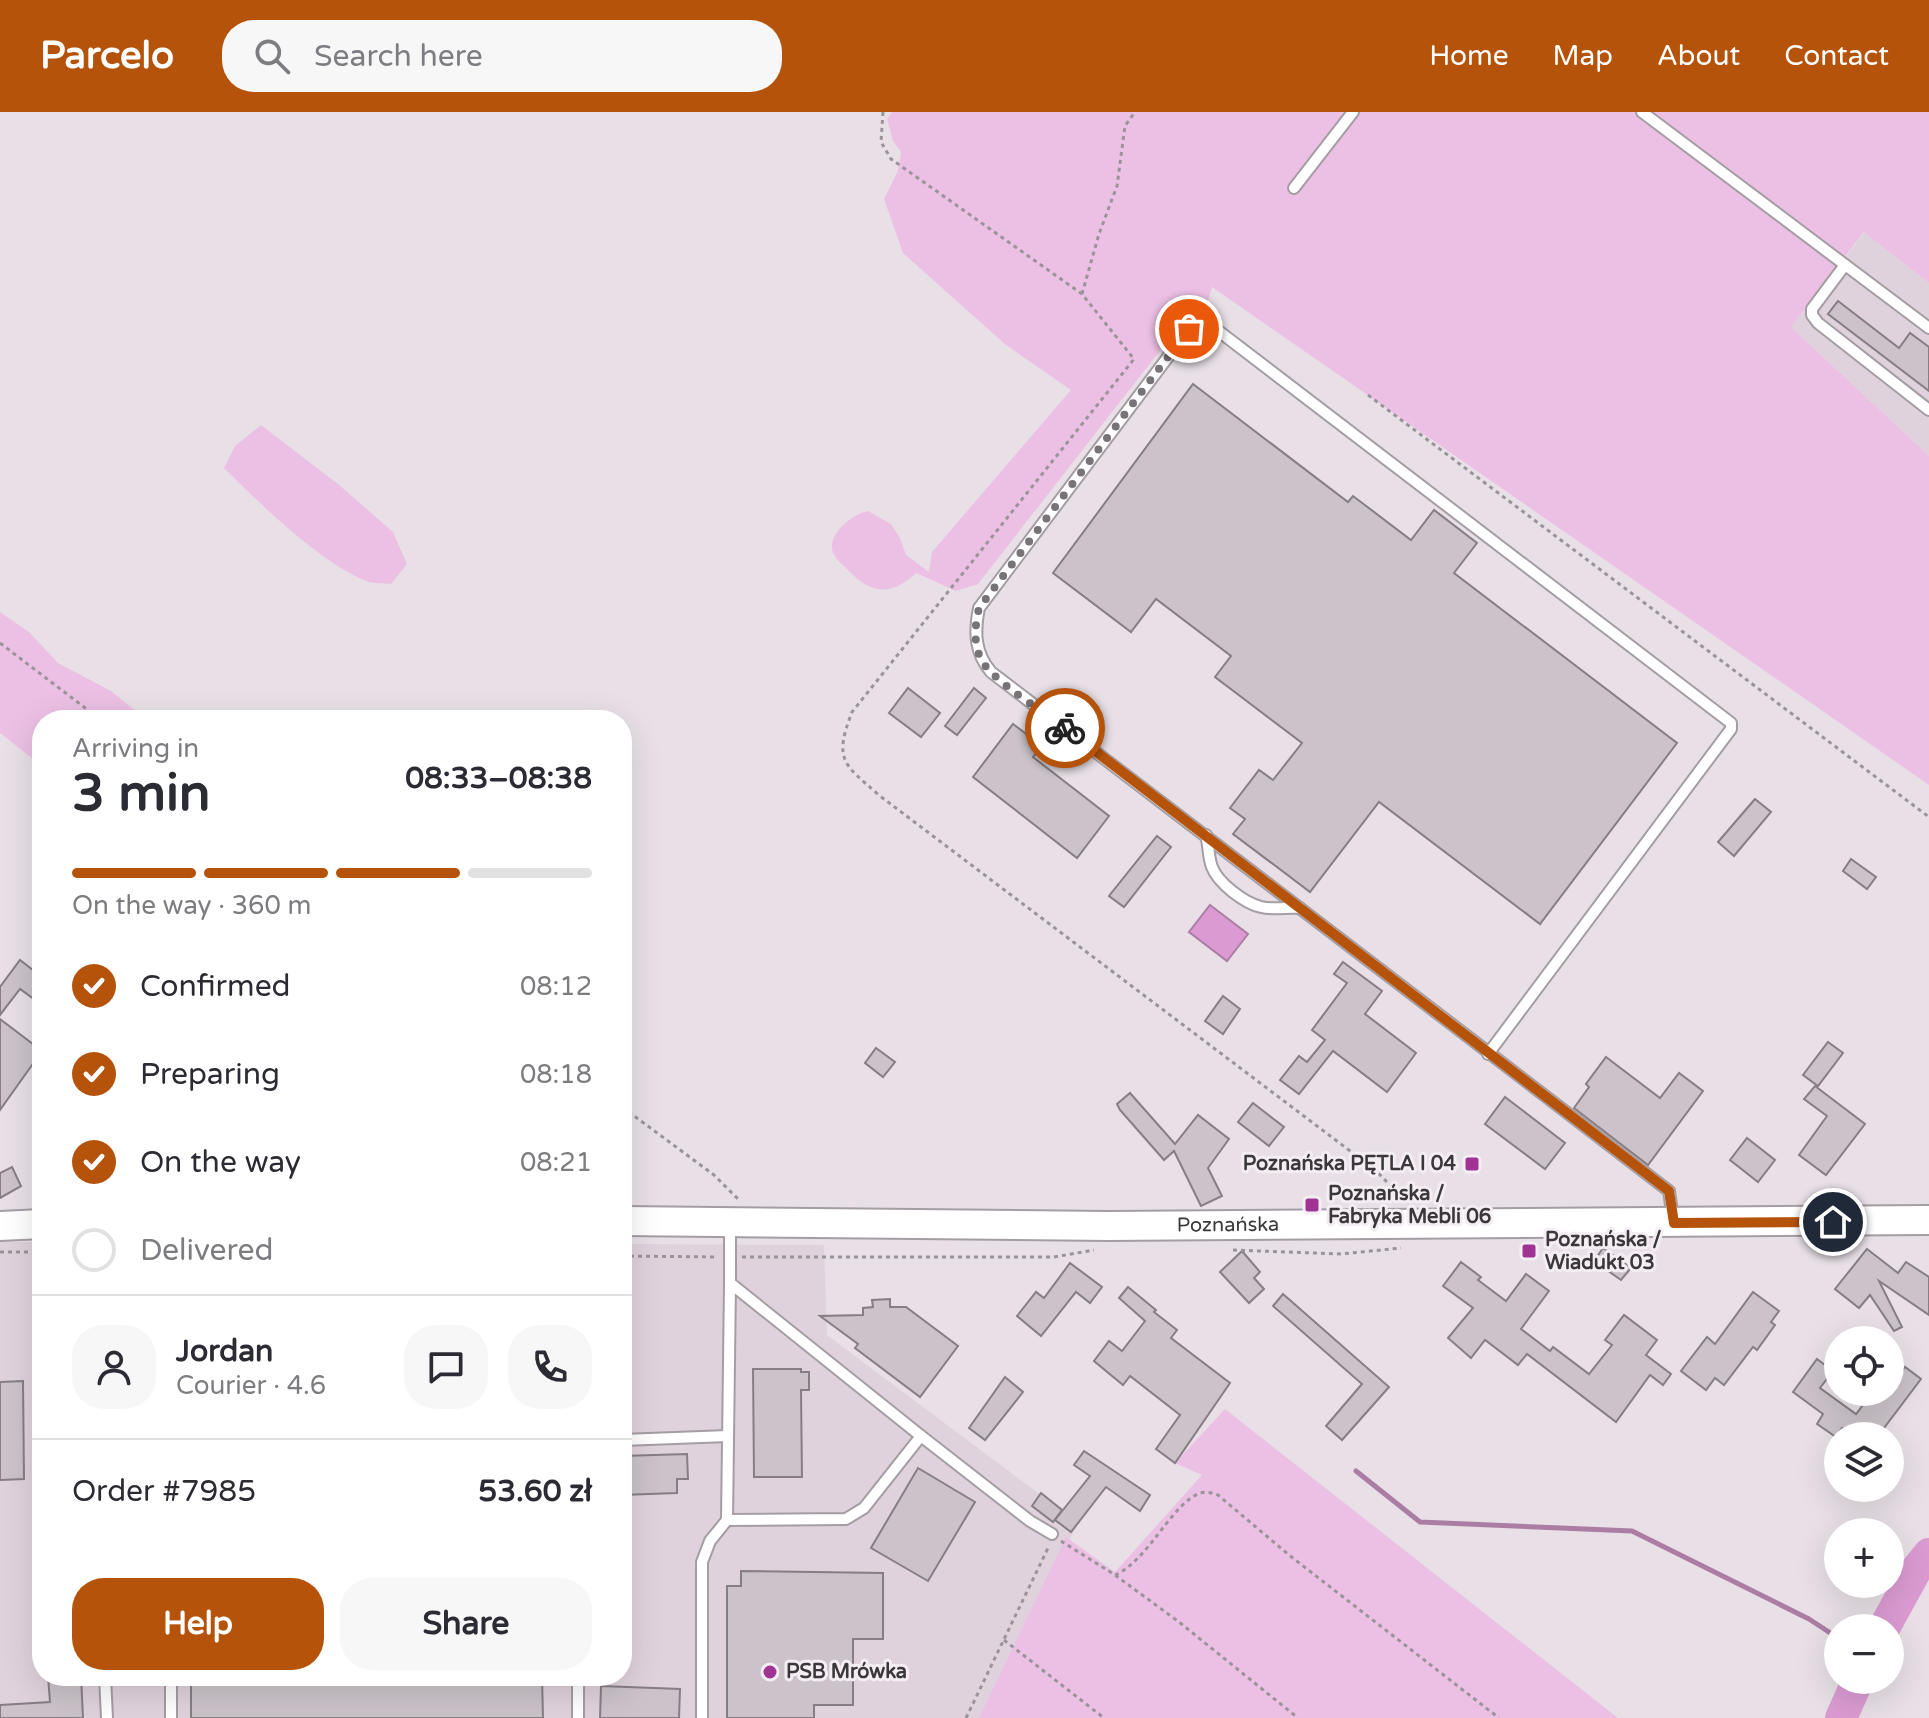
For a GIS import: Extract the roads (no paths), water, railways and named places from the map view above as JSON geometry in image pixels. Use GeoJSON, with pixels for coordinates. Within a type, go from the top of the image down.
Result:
{"type":"FeatureCollection","features":[{"type":"Feature","properties":{"kind":"street","name":"Poznańska"},"geometry":{"type":"LineString","coordinates":[[632,1221],[1108,1226],[1409,1236],[1674,1223],[1929,1220]]}},
{"type":"Feature","properties":{"kind":"street"},"geometry":{"type":"LineString","coordinates":[[0,1226],[32,1224]]}},
{"type":"Feature","properties":{"kind":"lane"},"geometry":{"type":"LineString","coordinates":[[1294,188],[1353,112]]}},
{"type":"Feature","properties":{"kind":"lane"},"geometry":{"type":"LineString","coordinates":[[1642,112],[1929,328]]}},
{"type":"Feature","properties":{"kind":"lane"},"geometry":{"type":"LineString","coordinates":[[1845,265],[1812,309],[1812,315],[1818,323],[1929,410]]}},
{"type":"Feature","properties":{"kind":"lane"},"geometry":{"type":"LineString","coordinates":[[1488,1054],[1731,729],[1731,723],[1207,323],[1197,324],[1189,329],[979,608],[975,626],[981,660],[991,672],[1206,835],[1488,1054],[1669,1191],[1674,1223]]}},
{"type":"Feature","properties":{"kind":"lane"},"geometry":{"type":"LineString","coordinates":[[1206,835],[1210,862],[1222,882],[1251,904],[1300,908]]}},
{"type":"Feature","properties":{"kind":"lane"},"geometry":{"type":"LineString","coordinates":[[702,1718],[702,1562],[710,1541],[727,1520],[730,1257],[738,1222]]}},
{"type":"Feature","properties":{"kind":"lane"},"geometry":{"type":"LineString","coordinates":[[730,1283],[1030,1521],[1052,1534]]}},
{"type":"Feature","properties":{"kind":"lane"},"geometry":{"type":"LineString","coordinates":[[632,1440],[728,1436]]}},
{"type":"Feature","properties":{"kind":"lane"},"geometry":{"type":"LineString","coordinates":[[727,1520],[846,1519],[864,1508],[921,1436]]}},
{"type":"Feature","properties":{"kind":"lane"},"geometry":{"type":"LineString","coordinates":[[105,1686],[107,1718]]}},
{"type":"Feature","properties":{"kind":"lane"},"geometry":{"type":"LineString","coordinates":[[171,1686],[171,1718]]}},
{"type":"Feature","properties":{"kind":"lane"},"geometry":{"type":"LineString","coordinates":[[578,1686],[578,1718]]}},
{"type":"Feature","properties":{"kind":"waterway"},"geometry":{"type":"LineString","coordinates":[[1356,1471],[1420,1522],[1632,1531],[1824,1629]]}},
{"type":"Feature","properties":{"kind":"waterway"},"geometry":{"type":"LineString","coordinates":[[1892,1614],[1916,1570],[1929,1554]]}},
{"type":"Feature","properties":{"kind":"waterway"},"geometry":{"type":"LineString","coordinates":[[1841,1718],[1852,1694]]}},
{"type":"Feature","properties":{"kind":"place","name":"Poznańska PĘTLA I 04"},"geometry":{"type":"Point","coordinates":[1472,1164]}},
{"type":"Feature","properties":{"kind":"place","name":"Poznańska / Fabryka Mebli 06"},"geometry":{"type":"Point","coordinates":[1312,1205]}},
{"type":"Feature","properties":{"kind":"place","name":"Poznańska / Wiadukt 03"},"geometry":{"type":"Point","coordinates":[1529,1251]}},
{"type":"Feature","properties":{"kind":"place","name":"PSB Mrówka"},"geometry":{"type":"Point","coordinates":[770,1672]}}]}
